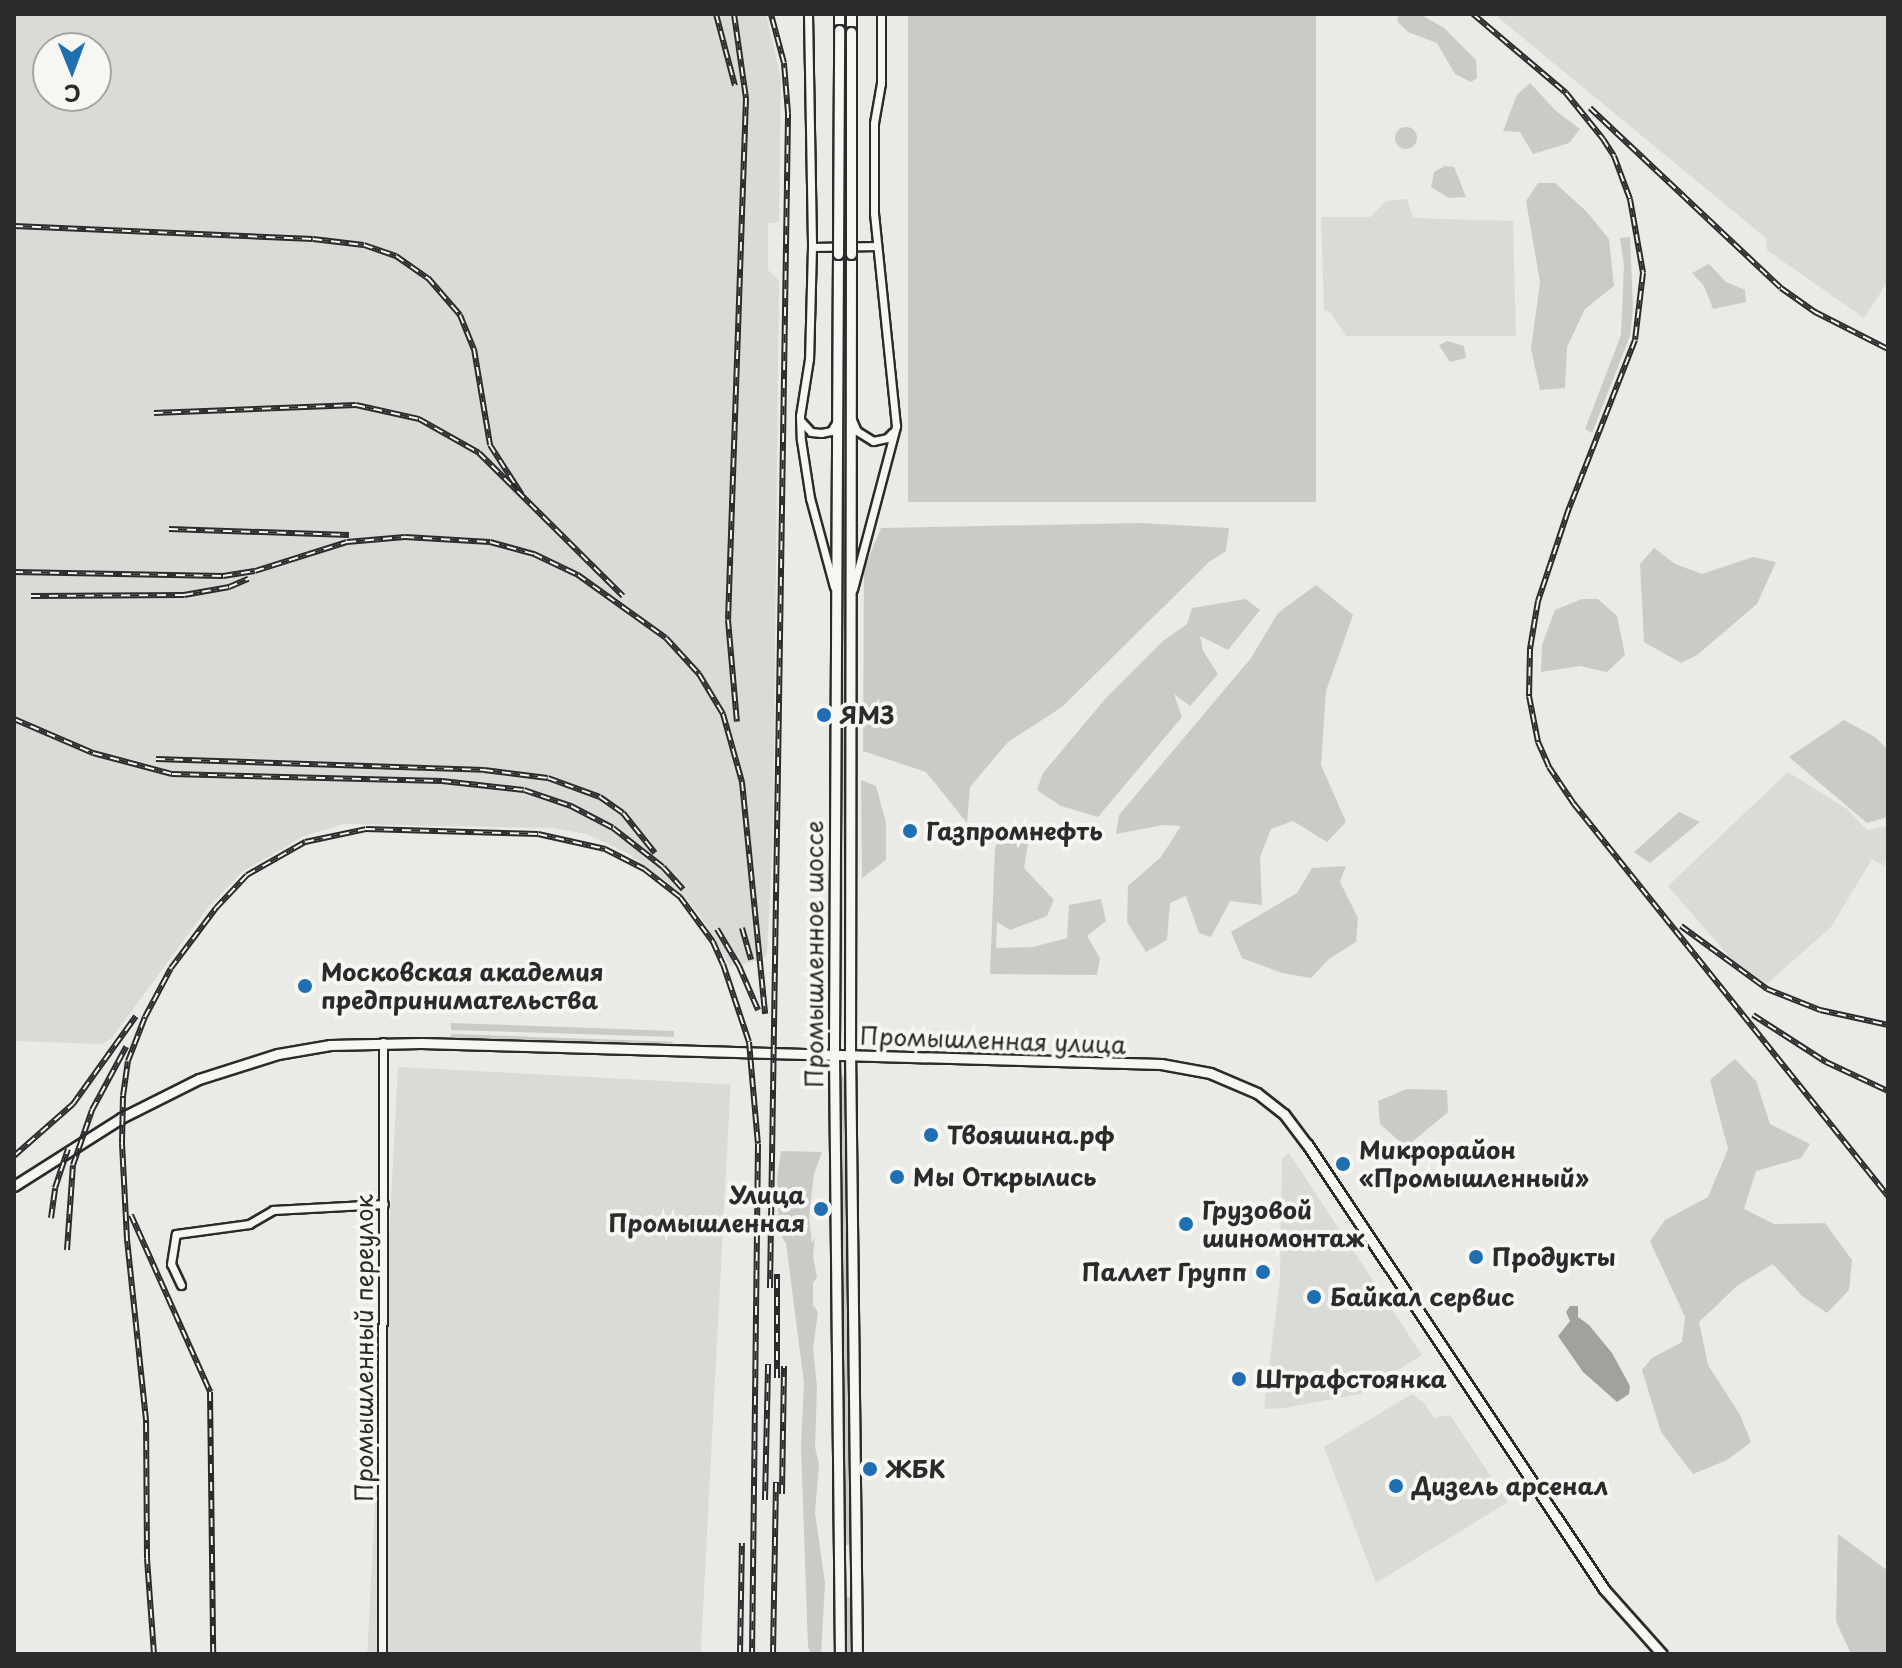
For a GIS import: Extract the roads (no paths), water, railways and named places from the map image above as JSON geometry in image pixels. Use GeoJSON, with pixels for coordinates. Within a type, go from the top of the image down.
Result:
{"type":"FeatureCollection","features":[{"type":"Feature","properties":{"kind":"main road","name":"Промышленное шоссе"},"geometry":{"type":"LineString","coordinates":[[839,14],[834,1055],[840,1654]]}},
{"type":"Feature","properties":{"kind":"main road","name":"Промышленное шоссе"},"geometry":{"type":"LineString","coordinates":[[851,14],[850,1056],[857,1654]]}},
{"type":"Feature","properties":{"kind":"main road","name":"Промышленная улица"},"geometry":{"type":"LineString","coordinates":[[14,1186],[121,1118],[199,1079],[303,1049],[383,1042],[1161,1064],[1210,1073],[1257,1093],[1284,1114],[1604,1589],[1662,1654]]}},
{"type":"Feature","properties":{"kind":"main road"},"geometry":{"type":"LineString","coordinates":[[839,1565],[856,1564]]}},
{"type":"Feature","properties":{"kind":"street"},"geometry":{"type":"LineString","coordinates":[[808,14],[812,247],[809,359],[800,416],[810,498],[835,592]]}},
{"type":"Feature","properties":{"kind":"street"},"geometry":{"type":"LineString","coordinates":[[852,591],[896,426],[886,304],[877,246],[874,123],[881,83],[881,14]]}},
{"type":"Feature","properties":{"kind":"street"},"geometry":{"type":"LineString","coordinates":[[812,247],[877,246]]}},
{"type":"Feature","properties":{"kind":"street"},"geometry":{"type":"LineString","coordinates":[[800,416],[803,426],[821,433],[831,431],[838,421]]}},
{"type":"Feature","properties":{"kind":"street"},"geometry":{"type":"LineString","coordinates":[[852,420],[857,431],[873,441],[887,438],[896,426]]}},
{"type":"Feature","properties":{"kind":"street","name":"Промышленный переулок"},"geometry":{"type":"LineString","coordinates":[[382,1654],[383,1042]]}},
{"type":"Feature","properties":{"kind":"street"},"geometry":{"type":"LineString","coordinates":[[181,1285],[171,1264],[176,1234],[249,1224],[273,1210],[384,1204]]}},
{"type":"Feature","properties":{"kind":"railway"},"geometry":{"type":"LineString","coordinates":[[716,14],[735,86]]}},
{"type":"Feature","properties":{"kind":"railway"},"geometry":{"type":"LineString","coordinates":[[734,14],[746,98],[728,620],[737,722]]}},
{"type":"Feature","properties":{"kind":"railway"},"geometry":{"type":"LineString","coordinates":[[770,1288],[788,113],[784,63],[771,14]]}},
{"type":"Feature","properties":{"kind":"railway"},"geometry":{"type":"LineString","coordinates":[[1473,14],[1566,93],[1603,139],[1614,156],[1630,199],[1643,273],[1635,340],[1568,511],[1538,601],[1530,649],[1529,696],[1538,742],[1549,767],[1574,804],[1888,1196]]}},
{"type":"Feature","properties":{"kind":"railway"},"geometry":{"type":"LineString","coordinates":[[1590,108],[1781,288],[1815,312],[1888,349]]}},
{"type":"Feature","properties":{"kind":"railway"},"geometry":{"type":"LineString","coordinates":[[14,226],[313,239],[364,245],[396,256],[428,278],[460,315],[474,349],[490,445],[522,495]]}},
{"type":"Feature","properties":{"kind":"railway"},"geometry":{"type":"LineString","coordinates":[[154,413],[356,405],[419,419],[479,453],[623,596]]}},
{"type":"Feature","properties":{"kind":"railway"},"geometry":{"type":"LineString","coordinates":[[169,529],[349,535]]}},
{"type":"Feature","properties":{"kind":"railway"},"geometry":{"type":"LineString","coordinates":[[14,572],[223,576],[255,571],[347,542],[405,537],[490,542],[534,554],[578,575],[666,638],[699,674],[723,714],[742,782],[765,1014]]}},
{"type":"Feature","properties":{"kind":"railway"},"geometry":{"type":"LineString","coordinates":[[31,596],[184,595],[229,587],[248,579]]}},
{"type":"Feature","properties":{"kind":"railway"},"geometry":{"type":"LineString","coordinates":[[14,719],[93,753],[172,774],[442,781],[524,790],[571,806],[613,828],[663,867],[683,889]]}},
{"type":"Feature","properties":{"kind":"railway"},"geometry":{"type":"LineString","coordinates":[[156,759],[484,770],[548,778],[600,797],[623,813],[655,853]]}},
{"type":"Feature","properties":{"kind":"railway"},"geometry":{"type":"LineString","coordinates":[[154,1654],[147,1558],[146,1420],[127,1239],[122,1143],[123,1096],[128,1061],[145,1017],[171,968],[216,908],[247,875],[305,842],[366,829],[538,834],[605,849],[644,869],[680,897],[713,942],[749,1042],[758,1144],[752,1654]]}},
{"type":"Feature","properties":{"kind":"railway"},"geometry":{"type":"LineString","coordinates":[[1681,926],[1767,989],[1820,1010],[1888,1025]]}},
{"type":"Feature","properties":{"kind":"railway"},"geometry":{"type":"LineString","coordinates":[[742,928],[751,960]]}},
{"type":"Feature","properties":{"kind":"railway"},"geometry":{"type":"LineString","coordinates":[[717,929],[739,966],[758,1010]]}},
{"type":"Feature","properties":{"kind":"railway"},"geometry":{"type":"LineString","coordinates":[[1753,1015],[1826,1062],[1888,1091]]}},
{"type":"Feature","properties":{"kind":"railway"},"geometry":{"type":"LineString","coordinates":[[14,1156],[73,1104],[136,1016]]}},
{"type":"Feature","properties":{"kind":"railway"},"geometry":{"type":"LineString","coordinates":[[67,1250],[73,1165],[92,1110],[126,1047]]}},
{"type":"Feature","properties":{"kind":"railway"},"geometry":{"type":"LineString","coordinates":[[51,1218],[55,1188],[68,1149]]}},
{"type":"Feature","properties":{"kind":"railway"},"geometry":{"type":"LineString","coordinates":[[131,1215],[210,1392],[213,1654]]}},
{"type":"Feature","properties":{"kind":"railway"},"geometry":{"type":"LineString","coordinates":[[777,1274],[777,1378]]}},
{"type":"Feature","properties":{"kind":"railway"},"geometry":{"type":"LineString","coordinates":[[765,1500],[768,1364]]}},
{"type":"Feature","properties":{"kind":"railway"},"geometry":{"type":"LineString","coordinates":[[782,1494],[784,1366]]}},
{"type":"Feature","properties":{"kind":"railway"},"geometry":{"type":"LineString","coordinates":[[773,1654],[776,1482]]}},
{"type":"Feature","properties":{"kind":"railway"},"geometry":{"type":"LineString","coordinates":[[740,1654],[742,1543]]}},
{"type":"Feature","properties":{"kind":"place","name":"ЯМЗ"},"geometry":{"type":"Point","coordinates":[824,715]}},
{"type":"Feature","properties":{"kind":"place","name":"Газпромнефть"},"geometry":{"type":"Point","coordinates":[910,831]}},
{"type":"Feature","properties":{"kind":"place","name":"Московская академия предпринимательства"},"geometry":{"type":"Point","coordinates":[305,986]}},
{"type":"Feature","properties":{"kind":"place","name":"Твояшина.рф"},"geometry":{"type":"Point","coordinates":[931,1135]}},
{"type":"Feature","properties":{"kind":"place","name":"Микрорайон «Промышленный»"},"geometry":{"type":"Point","coordinates":[1343,1164]}},
{"type":"Feature","properties":{"kind":"place","name":"Мы Открылись"},"geometry":{"type":"Point","coordinates":[897,1177]}},
{"type":"Feature","properties":{"kind":"place","name":"Улица Промышленная"},"geometry":{"type":"Point","coordinates":[821,1209]}},
{"type":"Feature","properties":{"kind":"place","name":"Грузовой шиномонтаж"},"geometry":{"type":"Point","coordinates":[1186,1224]}},
{"type":"Feature","properties":{"kind":"place","name":"Продукты"},"geometry":{"type":"Point","coordinates":[1476,1257]}},
{"type":"Feature","properties":{"kind":"place","name":"Паллет Групп"},"geometry":{"type":"Point","coordinates":[1263,1272]}},
{"type":"Feature","properties":{"kind":"place","name":"Байкал сервис"},"geometry":{"type":"Point","coordinates":[1314,1297]}},
{"type":"Feature","properties":{"kind":"place","name":"Штрафстоянка"},"geometry":{"type":"Point","coordinates":[1239,1379]}},
{"type":"Feature","properties":{"kind":"place","name":"ЖБК"},"geometry":{"type":"Point","coordinates":[870,1469]}},
{"type":"Feature","properties":{"kind":"place","name":"Дизель арсенал"},"geometry":{"type":"Point","coordinates":[1396,1486]}}]}
